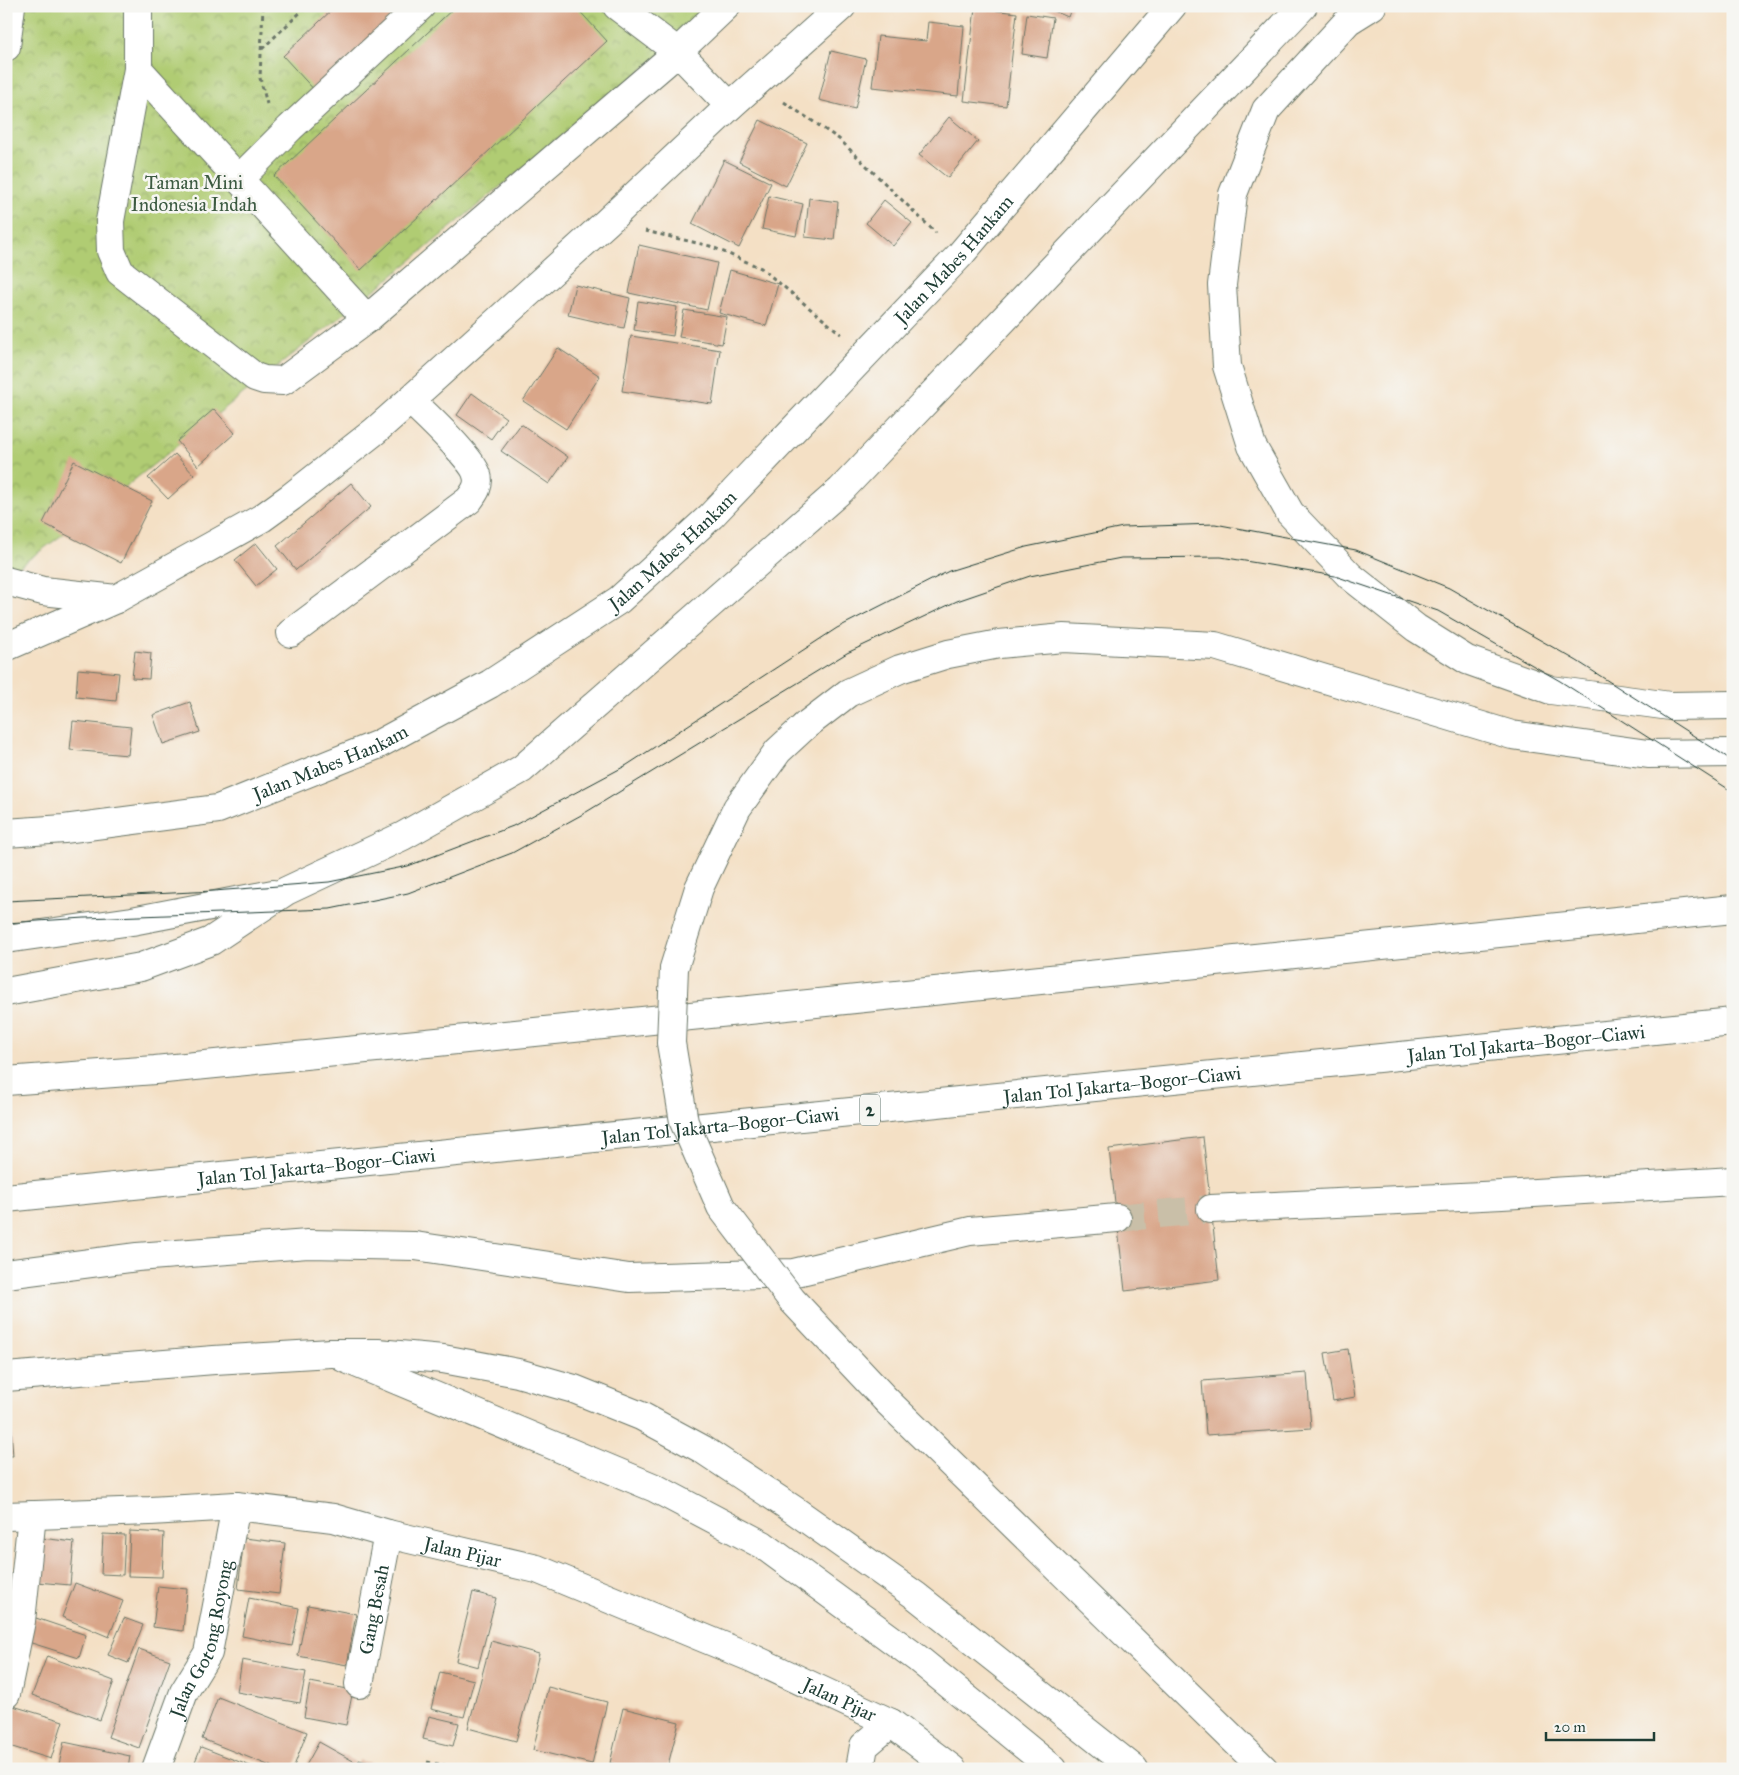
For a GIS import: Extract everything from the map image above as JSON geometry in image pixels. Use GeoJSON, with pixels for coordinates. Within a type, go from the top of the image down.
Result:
{"type":"FeatureCollection","features":[{"type":"Feature","properties":{"kind":"main road"},"geometry":{"type":"LineString","coordinates":[[6,47],[11,6]]}},
{"type":"Feature","properties":{"kind":"main road"},"geometry":{"type":"LineString","coordinates":[[138,6],[138,70],[110,221],[111,251],[120,272],[255,377],[264,380],[282,381],[367,319],[682,47],[726,6]]}},
{"type":"Feature","properties":{"kind":"main road"},"geometry":{"type":"LineString","coordinates":[[239,179],[290,128],[421,6]]}},
{"type":"Feature","properties":{"kind":"main road"},"geometry":{"type":"LineString","coordinates":[[617,6],[682,47],[730,106]]}},
{"type":"Feature","properties":{"kind":"main road"},"geometry":{"type":"LineString","coordinates":[[6,647],[116,599],[262,518],[291,498],[368,437],[410,400],[607,222],[730,106],[842,6]]}},
{"type":"Feature","properties":{"kind":"main road","name":"Jalan Mabes Hankam"},"geometry":{"type":"LineString","coordinates":[[6,833],[64,829],[218,809],[377,746],[490,684],[619,600],[711,516],[960,255],[1172,6]]}},
{"type":"Feature","properties":{"kind":"main road"},"geometry":{"type":"LineString","coordinates":[[6,992],[141,967],[211,941],[286,891],[403,836],[522,769],[841,490],[1303,6]]}},
{"type":"Feature","properties":{"kind":"main road"},"geometry":{"type":"LineString","coordinates":[[1372,6],[1348,21],[1266,110],[1233,194],[1222,285],[1227,366],[1252,446],[1290,513],[1350,576],[1416,628],[1467,660],[1551,690],[1670,706],[1733,706]]}},
{"type":"Feature","properties":{"kind":"main road"},"geometry":{"type":"LineString","coordinates":[[138,70],[367,319]]}},
{"type":"Feature","properties":{"kind":"main road"},"geometry":{"type":"LineString","coordinates":[[291,633],[469,500],[477,490],[478,478],[476,469],[410,400]]}},
{"type":"Feature","properties":{"kind":"main road"},"geometry":{"type":"LineString","coordinates":[[6,581],[43,591],[116,599]]}},
{"type":"Feature","properties":{"kind":"main road"},"geometry":{"type":"LineString","coordinates":[[1264,1769],[887,1400],[792,1300],[721,1207],[684,1122],[671,1043],[674,968],[699,888],[737,808],[778,751],[806,726],[848,693],[900,669],[948,654],[999,644],[1064,638],[1215,646],[1512,735],[1648,754],[1733,753]]}},
{"type":"Feature","properties":{"kind":"main road"},"geometry":{"type":"LineString","coordinates":[[6,938],[132,921],[286,891]]}},
{"type":"Feature","properties":{"kind":"main road"},"geometry":{"type":"LineString","coordinates":[[6,1081],[155,1070],[438,1042],[1733,909]]}},
{"type":"Feature","properties":{"kind":"main road","name":"Jalan Tol Jakarta–Bogor–Ciawi"},"geometry":{"type":"LineString","coordinates":[[6,1198],[1733,1022]]}},
{"type":"Feature","properties":{"kind":"main road"},"geometry":{"type":"LineString","coordinates":[[1211,1209],[1733,1181]]}},
{"type":"Feature","properties":{"kind":"main road"},"geometry":{"type":"LineString","coordinates":[[6,1274],[137,1257],[308,1244],[415,1246],[629,1278],[792,1273],[970,1231],[1117,1218]]}},
{"type":"Feature","properties":{"kind":"main road"},"geometry":{"type":"LineString","coordinates":[[331,1353],[655,1488],[763,1545],[917,1658],[1053,1769]]}},
{"type":"Feature","properties":{"kind":"main road"},"geometry":{"type":"LineString","coordinates":[[6,1377],[214,1360],[331,1353],[378,1353],[443,1359],[518,1373],[574,1389],[641,1416],[711,1454],[794,1510],[916,1596],[1134,1769]]}},
{"type":"Feature","properties":{"kind":"main road","name":"Jalan Pijar"},"geometry":{"type":"LineString","coordinates":[[19,1515],[236,1506],[333,1518],[388,1534],[537,1570],[752,1658],[890,1723],[952,1769]]}},
{"type":"Feature","properties":{"kind":"main road","name":"Jalan Gotong Royong"},"geometry":{"type":"LineString","coordinates":[[156,1769],[184,1692],[208,1653],[236,1506]]}},
{"type":"Feature","properties":{"kind":"main road"},"geometry":{"type":"LineString","coordinates":[[6,1694],[20,1621],[19,1515]]}},
{"type":"Feature","properties":{"kind":"main road","name":"Gang Besah"},"geometry":{"type":"LineString","coordinates":[[359,1684],[388,1534]]}},
{"type":"Feature","properties":{"kind":"main road"},"geometry":{"type":"LineString","coordinates":[[860,1769],[864,1746],[890,1723]]}},
{"type":"Feature","properties":{"kind":"path"},"geometry":{"type":"LineString","coordinates":[[264,6],[260,78],[267,103],[290,128]]}},
{"type":"Feature","properties":{"kind":"path"},"geometry":{"type":"LineString","coordinates":[[261,49],[307,6]]}},
{"type":"Feature","properties":{"kind":"path"},"geometry":{"type":"LineString","coordinates":[[757,83],[839,139],[960,255]]}},
{"type":"Feature","properties":{"kind":"path"},"geometry":{"type":"LineString","coordinates":[[607,222],[710,246],[762,268],[833,326],[864,357]]}},
{"type":"Feature","properties":{"kind":"path"},"geometry":{"type":"LineString","coordinates":[[427,1762],[464,1769]]}},
{"type":"Feature","properties":{"kind":"green space","name":"Taman Mini Indonesia Indah"},"geometry":{"type":"Polygon","coordinates":[[[6,6],[719,6],[392,276],[91,514],[6,576],[6,6]]]}},
{"type":"Feature","properties":{"kind":"building"},"geometry":{"type":"Polygon","coordinates":[[[336,6],[411,6],[317,93],[283,56],[336,6]]]}},
{"type":"Feature","properties":{"kind":"building"},"geometry":{"type":"Polygon","coordinates":[[[456,6],[575,6],[607,41],[361,270],[274,176],[456,6]]]}},
{"type":"Feature","properties":{"kind":"building"},"geometry":{"type":"Polygon","coordinates":[[[1048,6],[1072,6],[1068,17],[1047,8],[1048,6]]]}},
{"type":"Feature","properties":{"kind":"building"},"geometry":{"type":"Polygon","coordinates":[[[975,8],[1017,13],[1006,106],[964,101],[975,8]]]}},
{"type":"Feature","properties":{"kind":"building"},"geometry":{"type":"Polygon","coordinates":[[[1027,14],[1053,18],[1047,58],[1022,54],[1027,14]]]}},
{"type":"Feature","properties":{"kind":"building"},"geometry":{"type":"Polygon","coordinates":[[[928,22],[964,26],[958,96],[872,87],[878,36],[926,41],[928,22]]]}},
{"type":"Feature","properties":{"kind":"building"},"geometry":{"type":"Polygon","coordinates":[[[831,51],[866,59],[855,109],[819,100],[831,51]]]}},
{"type":"Feature","properties":{"kind":"building"},"geometry":{"type":"Polygon","coordinates":[[[949,117],[978,141],[948,178],[919,155],[949,117]]]}},
{"type":"Feature","properties":{"kind":"building"},"geometry":{"type":"Polygon","coordinates":[[[760,120],[807,143],[786,186],[739,162],[760,120]]]}},
{"type":"Feature","properties":{"kind":"building"},"geometry":{"type":"Polygon","coordinates":[[[724,160],[771,183],[739,248],[692,224],[724,160]]]}},
{"type":"Feature","properties":{"kind":"building"},"geometry":{"type":"Polygon","coordinates":[[[769,196],[803,204],[796,236],[762,229],[769,196]]]}},
{"type":"Feature","properties":{"kind":"building"},"geometry":{"type":"Polygon","coordinates":[[[809,198],[838,202],[834,240],[805,237],[809,198]]]}},
{"type":"Feature","properties":{"kind":"building"},"geometry":{"type":"Polygon","coordinates":[[[884,200],[912,223],[893,246],[866,223],[884,200]]]}},
{"type":"Feature","properties":{"kind":"building"},"geometry":{"type":"Polygon","coordinates":[[[639,245],[717,263],[707,310],[629,293],[639,245]]]}},
{"type":"Feature","properties":{"kind":"building"},"geometry":{"type":"Polygon","coordinates":[[[730,270],[778,284],[766,326],[719,313],[730,270]]]}},
{"type":"Feature","properties":{"kind":"building"},"geometry":{"type":"Polygon","coordinates":[[[575,285],[630,298],[624,328],[568,315],[575,285]]]}},
{"type":"Feature","properties":{"kind":"building"},"geometry":{"type":"Polygon","coordinates":[[[638,301],[677,307],[673,336],[634,330],[638,301]]]}},
{"type":"Feature","properties":{"kind":"building"},"geometry":{"type":"Polygon","coordinates":[[[684,310],[727,317],[722,344],[679,337],[684,310]]]}},
{"type":"Feature","properties":{"kind":"building"},"geometry":{"type":"Polygon","coordinates":[[[631,336],[720,350],[712,404],[622,391],[631,336]]]}},
{"type":"Feature","properties":{"kind":"building"},"geometry":{"type":"Polygon","coordinates":[[[558,348],[600,376],[566,429],[523,401],[558,348]]]}},
{"type":"Feature","properties":{"kind":"building"},"geometry":{"type":"Polygon","coordinates":[[[472,393],[506,418],[491,439],[457,415],[472,393]]]}},
{"type":"Feature","properties":{"kind":"building"},"geometry":{"type":"Polygon","coordinates":[[[214,409],[235,433],[198,466],[177,441],[214,409]]]}},
{"type":"Feature","properties":{"kind":"building"},"geometry":{"type":"Polygon","coordinates":[[[521,424],[568,457],[549,484],[501,451],[521,424]]]}},
{"type":"Feature","properties":{"kind":"building"},"geometry":{"type":"Polygon","coordinates":[[[175,454],[194,475],[168,499],[148,478],[175,454]]]}},
{"type":"Feature","properties":{"kind":"building"},"geometry":{"type":"Polygon","coordinates":[[[74,461],[152,501],[121,563],[43,523],[74,461]]]}},
{"type":"Feature","properties":{"kind":"building"},"geometry":{"type":"Polygon","coordinates":[[[351,483],[371,507],[296,570],[277,546],[351,483]]]}},
{"type":"Feature","properties":{"kind":"building"},"geometry":{"type":"Polygon","coordinates":[[[256,543],[277,569],[256,586],[235,560],[256,543]]]}},
{"type":"Feature","properties":{"kind":"building"},"geometry":{"type":"Polygon","coordinates":[[[135,651],[151,653],[149,679],[132,678],[135,651]]]}},
{"type":"Feature","properties":{"kind":"building"},"geometry":{"type":"Polygon","coordinates":[[[78,669],[119,673],[116,701],[76,697],[78,669]]]}},
{"type":"Feature","properties":{"kind":"building"},"geometry":{"type":"Polygon","coordinates":[[[190,702],[200,732],[163,744],[153,715],[190,702]]]}},
{"type":"Feature","properties":{"kind":"building"},"geometry":{"type":"Polygon","coordinates":[[[73,721],[131,727],[128,755],[70,750],[73,721]]]}},
{"type":"Feature","properties":{"kind":"building"},"geometry":{"type":"Polygon","coordinates":[[[1203,1137],[1219,1280],[1125,1291],[1109,1149],[1203,1137]]]}},
{"type":"Feature","properties":{"kind":"building"},"geometry":{"type":"Polygon","coordinates":[[[1348,1349],[1355,1397],[1333,1401],[1325,1353],[1348,1349]]]}},
{"type":"Feature","properties":{"kind":"building"},"geometry":{"type":"Polygon","coordinates":[[[1307,1373],[1311,1428],[1206,1435],[1202,1381],[1307,1373]]]}},
{"type":"Feature","properties":{"kind":"building"},"geometry":{"type":"Polygon","coordinates":[[[6,1390],[8,1390],[13,1456],[6,1456],[6,1390]]]}},
{"type":"Feature","properties":{"kind":"building"},"geometry":{"type":"Polygon","coordinates":[[[130,1531],[164,1533],[162,1577],[128,1576],[130,1531]]]}},
{"type":"Feature","properties":{"kind":"building"},"geometry":{"type":"Polygon","coordinates":[[[103,1534],[125,1535],[123,1575],[101,1574],[103,1534]]]}},
{"type":"Feature","properties":{"kind":"building"},"geometry":{"type":"Polygon","coordinates":[[[41,1538],[74,1542],[70,1585],[37,1582],[41,1538]]]}},
{"type":"Feature","properties":{"kind":"building"},"geometry":{"type":"Polygon","coordinates":[[[244,1538],[285,1543],[279,1594],[238,1589],[244,1538]]]}},
{"type":"Feature","properties":{"kind":"building"},"geometry":{"type":"Polygon","coordinates":[[[75,1583],[123,1601],[109,1637],[62,1617],[75,1583]]]}},
{"type":"Feature","properties":{"kind":"building"},"geometry":{"type":"Polygon","coordinates":[[[158,1586],[187,1589],[183,1631],[153,1627],[158,1586]]]}},
{"type":"Feature","properties":{"kind":"building"},"geometry":{"type":"Polygon","coordinates":[[[473,1592],[496,1598],[478,1667],[456,1661],[473,1592]]]}},
{"type":"Feature","properties":{"kind":"building"},"geometry":{"type":"Polygon","coordinates":[[[249,1598],[299,1608],[292,1646],[242,1636],[249,1598]]]}},
{"type":"Feature","properties":{"kind":"building"},"geometry":{"type":"Polygon","coordinates":[[[308,1605],[356,1614],[347,1665],[298,1656],[308,1605]]]}},
{"type":"Feature","properties":{"kind":"building"},"geometry":{"type":"Polygon","coordinates":[[[30,1616],[86,1635],[79,1658],[22,1640],[30,1616]]]}},
{"type":"Feature","properties":{"kind":"building"},"geometry":{"type":"Polygon","coordinates":[[[124,1618],[143,1625],[128,1663],[108,1655],[124,1618]]]}},
{"type":"Feature","properties":{"kind":"building"},"geometry":{"type":"Polygon","coordinates":[[[491,1641],[539,1654],[516,1741],[468,1728],[491,1641]]]}},
{"type":"Feature","properties":{"kind":"building"},"geometry":{"type":"Polygon","coordinates":[[[139,1649],[170,1660],[139,1748],[108,1737],[139,1649]]]}},
{"type":"Feature","properties":{"kind":"building"},"geometry":{"type":"Polygon","coordinates":[[[47,1656],[114,1681],[100,1720],[32,1695],[47,1656]]]}},
{"type":"Feature","properties":{"kind":"building"},"geometry":{"type":"Polygon","coordinates":[[[242,1660],[306,1672],[300,1703],[237,1692],[242,1660]]]}},
{"type":"Feature","properties":{"kind":"building"},"geometry":{"type":"Polygon","coordinates":[[[440,1672],[474,1680],[464,1717],[431,1709],[440,1672]]]}},
{"type":"Feature","properties":{"kind":"building"},"geometry":{"type":"Polygon","coordinates":[[[310,1682],[353,1690],[346,1725],[304,1717],[310,1682]]]}},
{"type":"Feature","properties":{"kind":"building"},"geometry":{"type":"Polygon","coordinates":[[[548,1687],[607,1702],[592,1764],[533,1750],[548,1687]]]}},
{"type":"Feature","properties":{"kind":"building"},"geometry":{"type":"Polygon","coordinates":[[[218,1697],[307,1732],[293,1769],[278,1769],[202,1739],[218,1697]]]}},
{"type":"Feature","properties":{"kind":"building"},"geometry":{"type":"Polygon","coordinates":[[[13,1706],[63,1721],[51,1759],[6,1745],[6,1726],[13,1706]]]}},
{"type":"Feature","properties":{"kind":"building"},"geometry":{"type":"Polygon","coordinates":[[[623,1708],[679,1722],[667,1769],[631,1769],[610,1763],[623,1708]]]}},
{"type":"Feature","properties":{"kind":"building"},"geometry":{"type":"Polygon","coordinates":[[[429,1716],[459,1723],[453,1746],[423,1739],[429,1716]]]}},
{"type":"Feature","properties":{"kind":"building"},"geometry":{"type":"Polygon","coordinates":[[[64,1742],[130,1756],[128,1769],[58,1769],[64,1742]]]}},
{"type":"Feature","properties":{"kind":"building"},"geometry":{"type":"Polygon","coordinates":[[[319,1742],[355,1762],[351,1769],[304,1769],[319,1742]]]}},
{"type":"Feature","properties":{"kind":"building"},"geometry":{"type":"Polygon","coordinates":[[[201,1747],[258,1769],[192,1769],[201,1747]]]}},
{"type":"Feature","properties":{"kind":"building"},"geometry":{"type":"Polygon","coordinates":[[[359,1760],[388,1768],[388,1769],[357,1769],[359,1760]]]}},
{"type":"Feature","properties":{"kind":"tunnel"},"geometry":{"type":"LineString","coordinates":[[1117,1218],[1211,1209]]}},
{"type":"Feature","properties":{"kind":"tram line"},"geometry":{"type":"LineString","coordinates":[[6,901],[214,891],[329,882],[408,866],[513,826],[627,765],[837,628],[949,571],[1026,547],[1123,527],[1215,524],[1356,550],[1449,588],[1577,661],[1733,761]]}},
{"type":"Feature","properties":{"kind":"tram line"},"geometry":{"type":"LineString","coordinates":[[6,923],[85,918],[330,909],[408,893],[512,853],[583,814],[847,653],[957,601],[1030,576],[1121,558],[1221,557],[1335,576],[1438,611],[1560,681],[1733,792]]}}]}
